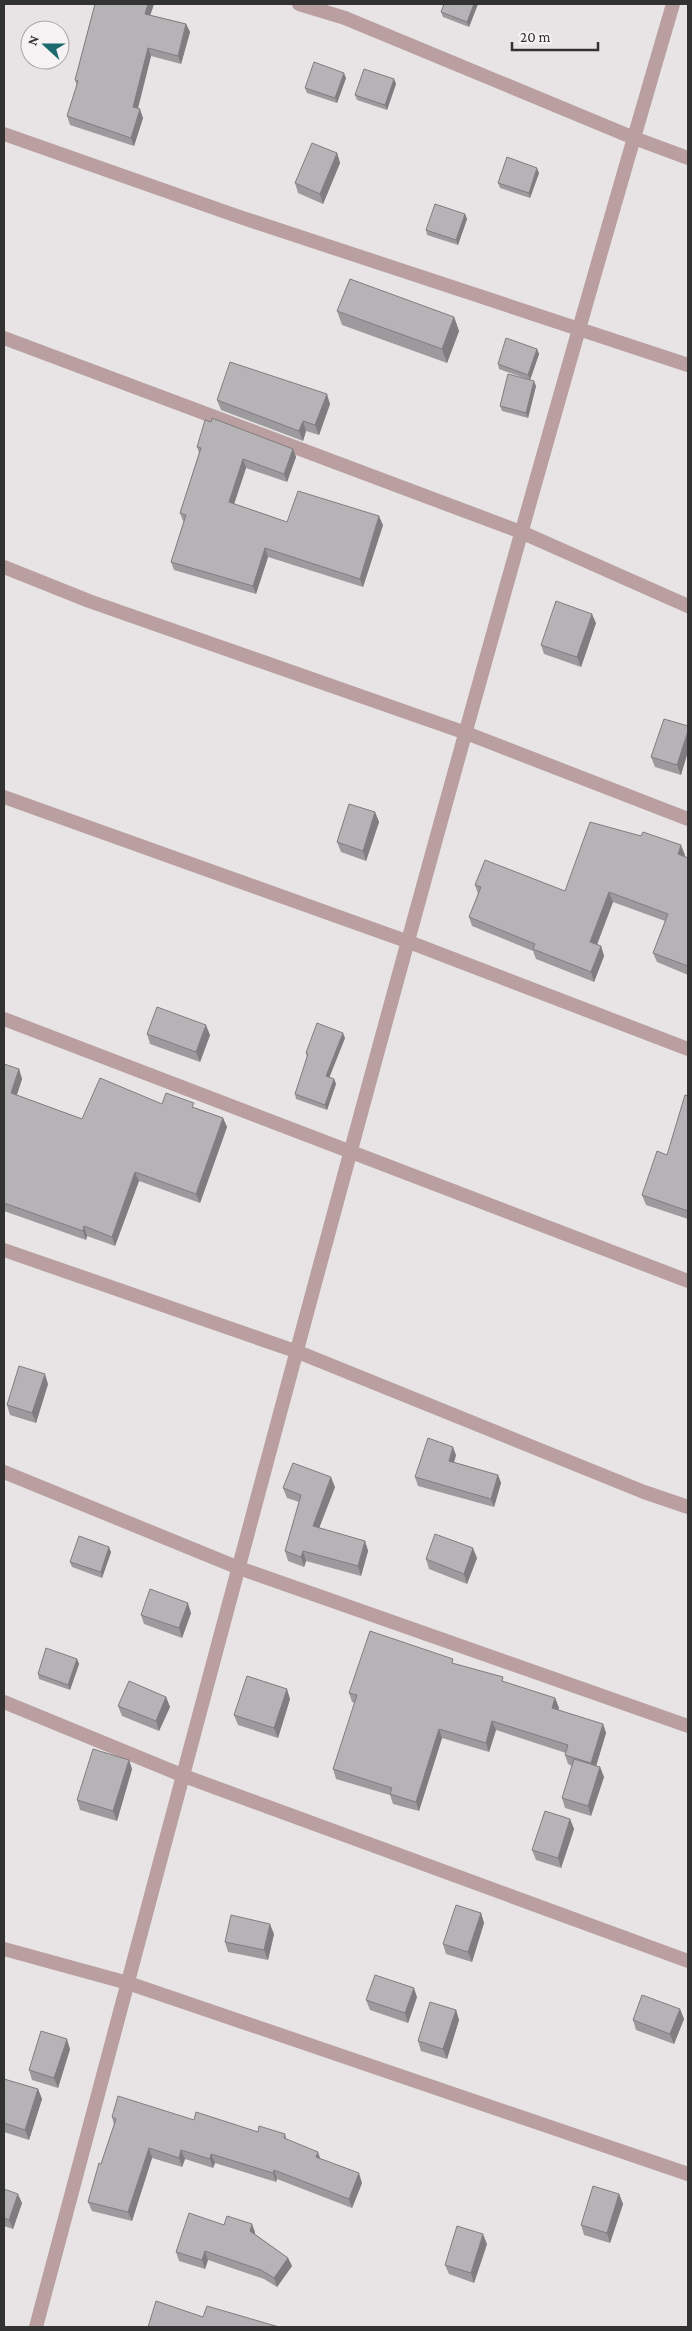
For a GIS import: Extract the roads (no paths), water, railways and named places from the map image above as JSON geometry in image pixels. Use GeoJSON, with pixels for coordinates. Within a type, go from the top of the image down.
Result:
{"type":"FeatureCollection","features":[{"type":"Feature","properties":{"kind":"street"},"geometry":{"type":"LineString","coordinates":[[298,4],[345,18],[634,138],[688,158]]}},
{"type":"Feature","properties":{"kind":"street"},"geometry":{"type":"LineString","coordinates":[[36,2327],[351,1153],[521,532],[674,4]]}},
{"type":"Feature","properties":{"kind":"street"},"geometry":{"type":"LineString","coordinates":[[4,134],[238,216],[688,366]]}},
{"type":"Feature","properties":{"kind":"street"},"geometry":{"type":"LineString","coordinates":[[4,338],[521,532],[688,606]]}},
{"type":"Feature","properties":{"kind":"street"},"geometry":{"type":"LineString","coordinates":[[4,567],[89,601],[466,733],[688,819]]}},
{"type":"Feature","properties":{"kind":"street"},"geometry":{"type":"LineString","coordinates":[[4,797],[409,942],[688,1049]]}},
{"type":"Feature","properties":{"kind":"street"},"geometry":{"type":"LineString","coordinates":[[4,1019],[688,1281]]}},
{"type":"Feature","properties":{"kind":"street"},"geometry":{"type":"LineString","coordinates":[[4,1250],[298,1352],[644,1492],[688,1507]]}},
{"type":"Feature","properties":{"kind":"street"},"geometry":{"type":"LineString","coordinates":[[4,1472],[240,1568],[688,1726]]}},
{"type":"Feature","properties":{"kind":"street"},"geometry":{"type":"LineString","coordinates":[[4,1702],[184,1776],[688,1961]]}},
{"type":"Feature","properties":{"kind":"street"},"geometry":{"type":"LineString","coordinates":[[4,1948],[128,1983],[688,2174]]}}]}
